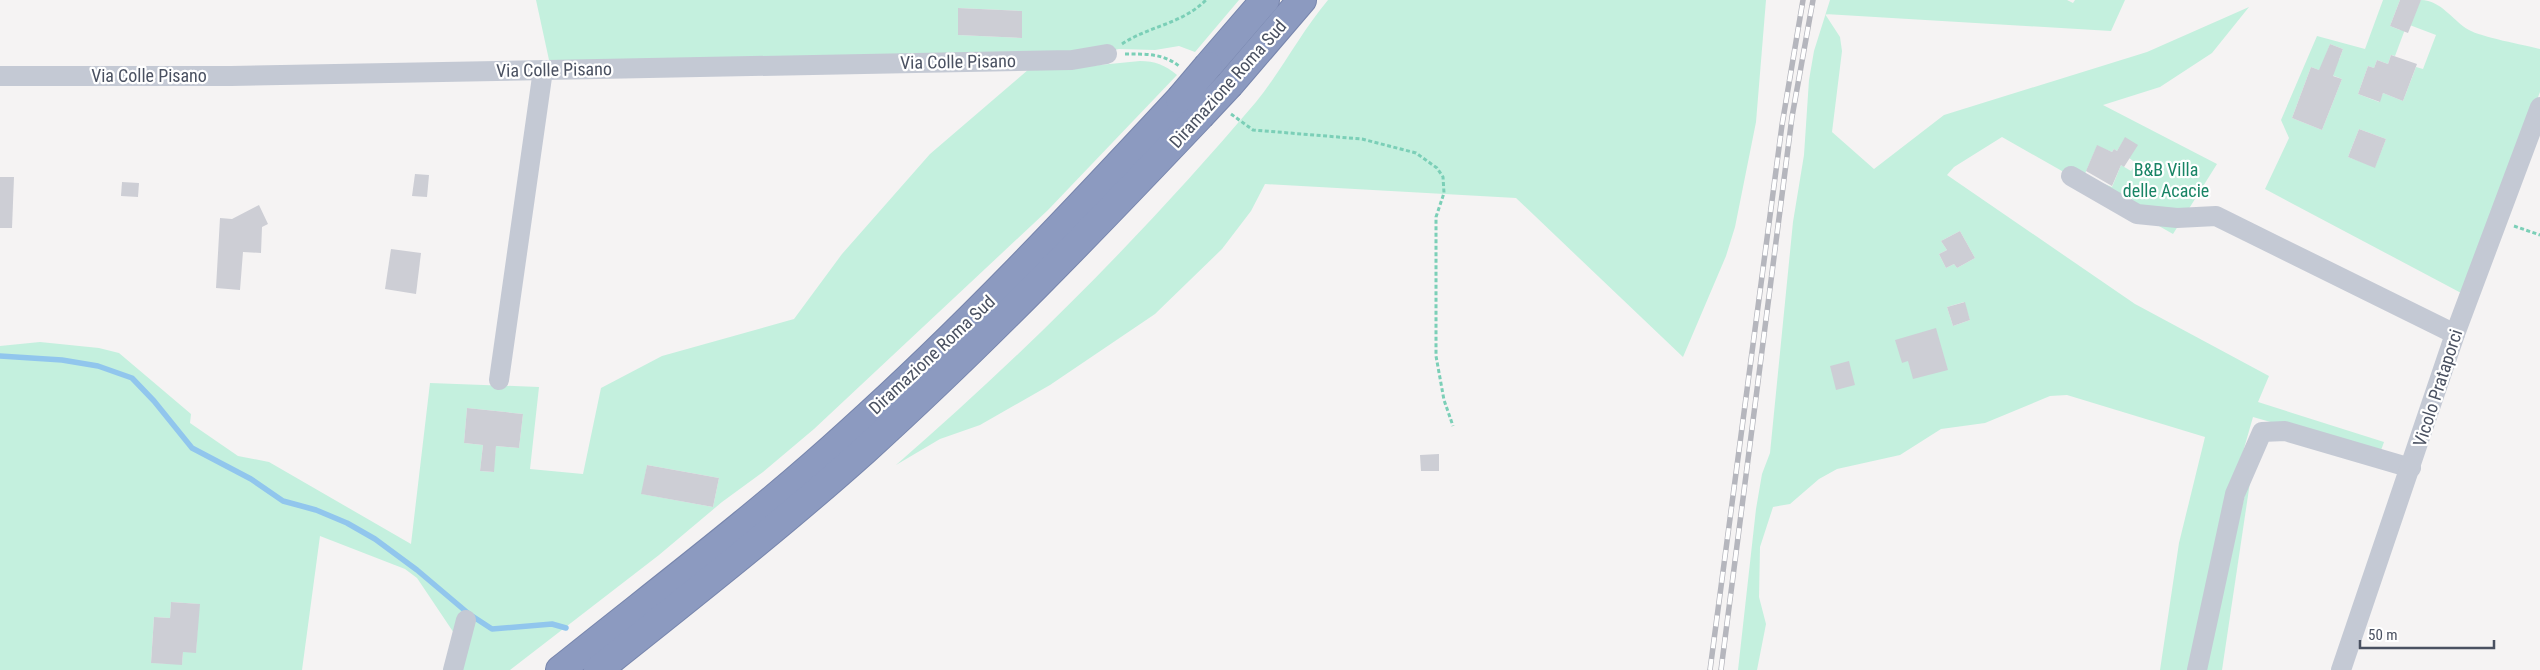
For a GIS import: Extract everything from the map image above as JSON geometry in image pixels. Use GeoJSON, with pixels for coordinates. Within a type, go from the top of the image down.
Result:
{"type":"FeatureCollection","features":[{"type":"Feature","properties":{"kind":"highway","name":"Diramazione Roma Sud"},"geometry":{"type":"LineString","coordinates":[[598,670],[760,540],[897,421],[1046,278],[1193,88],[1265,0]]}},
{"type":"Feature","properties":{"kind":"highway","name":"Diramazione Roma Sud"},"geometry":{"type":"LineString","coordinates":[[560,670],[754,515],[913,375],[1034,255],[1193,88],[1230,84],[1302,0]]}},
{"type":"Feature","properties":{"kind":"street","name":"Via Colle Pisano"},"geometry":{"type":"LineString","coordinates":[[0,76],[231,76],[1072,60],[1107,54]]}},
{"type":"Feature","properties":{"kind":"street"},"geometry":{"type":"LineString","coordinates":[[499,380],[542,70]]}},
{"type":"Feature","properties":{"kind":"street","name":"Vicolo Prataporci"},"geometry":{"type":"LineString","coordinates":[[2341,670],[2455,334],[2540,108]]}},
{"type":"Feature","properties":{"kind":"street"},"geometry":{"type":"LineString","coordinates":[[2071,176],[2137,214],[2177,218],[2216,216],[2455,334]]}},
{"type":"Feature","properties":{"kind":"street"},"geometry":{"type":"LineString","coordinates":[[2197,670],[2235,494],[2262,432],[2285,431],[2411,468]]}},
{"type":"Feature","properties":{"kind":"street"},"geometry":{"type":"LineString","coordinates":[[453,670],[466,620]]}},
{"type":"Feature","properties":{"kind":"path"},"geometry":{"type":"LineString","coordinates":[[1107,54],[1137,34],[1176,22],[1206,0]]}},
{"type":"Feature","properties":{"kind":"path"},"geometry":{"type":"LineString","coordinates":[[1107,54],[1150,54],[1172,60],[1193,88]]}},
{"type":"Feature","properties":{"kind":"path"},"geometry":{"type":"LineString","coordinates":[[1227,110],[1253,130],[1362,139],[1416,153],[1436,168],[1443,177],[1444,193],[1436,216],[1436,356],[1444,400],[1453,426]]}},
{"type":"Feature","properties":{"kind":"path"},"geometry":{"type":"LineString","coordinates":[[2497,220],[2540,235]]}},
{"type":"Feature","properties":{"kind":"green space"},"geometry":{"type":"Polygon","coordinates":[[[536,0],[1239,0],[1195,52],[1179,46],[1155,50],[1119,49],[1099,53],[747,60],[549,60],[536,0]],[[958,8],[958,35],[1022,38],[1022,11],[958,8]]]}},
{"type":"Feature","properties":{"kind":"green space"},"geometry":{"type":"Polygon","coordinates":[[[1328,0],[1766,0],[1756,122],[1735,227],[1726,256],[1683,357],[1516,198],[1265,184],[1251,211],[1222,249],[1155,314],[1050,385],[980,425],[940,439],[896,465],[991,380],[1128,245],[1256,102],[1328,0]]]}},
{"type":"Feature","properties":{"kind":"green space"},"geometry":{"type":"Polygon","coordinates":[[[1830,0],[2067,0],[2073,3],[2075,0],[2125,0],[2111,31],[1826,14],[1830,0]]]}},
{"type":"Feature","properties":{"kind":"green space"},"geometry":{"type":"Polygon","coordinates":[[[2383,0],[2400,0],[2390,26],[2400,30],[2421,0],[2435,3],[2463,26],[2475,33],[2540,49],[2540,92],[2463,294],[2265,189],[2289,138],[2281,120],[2317,36],[2365,49],[2383,0]],[[2407,24],[2395,56],[2391,55],[2388,64],[2377,60],[2374,68],[2368,66],[2358,94],[2379,102],[2383,93],[2403,101],[2416,67],[2423,69],[2436,35],[2407,24]],[[2330,44],[2326,55],[2339,60],[2343,49],[2330,44]],[[2311,67],[2292,118],[2322,130],[2342,79],[2311,67]],[[2359,129],[2348,157],[2375,167],[2386,139],[2359,129]]]}},
{"type":"Feature","properties":{"kind":"green space"},"geometry":{"type":"Polygon","coordinates":[[[2249,7],[2212,53],[2160,87],[2103,105],[2217,164],[2173,234],[2002,137],[1954,167],[1947,175],[2135,304],[2269,376],[2258,402],[2384,442],[2380,453],[2253,417],[2215,550],[2193,670],[2160,670],[2179,543],[2205,437],[2067,395],[2050,396],[1985,423],[1941,429],[1900,455],[1837,469],[1819,479],[1790,504],[1773,507],[1760,547],[1759,597],[1766,624],[1757,670],[1738,670],[1756,509],[1762,474],[1770,453],[1793,222],[1804,155],[1809,80],[1814,51],[1825,15],[1840,37],[1842,51],[1832,132],[1874,169],[1944,115],[2147,52],[2249,7]],[[2125,138],[2117,151],[2114,149],[2112,152],[2097,146],[2084,176],[2112,187],[2121,165],[2131,171],[2136,163],[2129,158],[2125,138]],[[1960,231],[1941,241],[1947,250],[1939,254],[1946,268],[1954,264],[1957,268],[1975,258],[1960,231]],[[1964,302],[1947,307],[1953,326],[1970,320],[1964,302]]]}},
{"type":"Feature","properties":{"kind":"green space"},"geometry":{"type":"Polygon","coordinates":[[[1145,61],[1160,64],[1177,75],[1048,210],[814,429],[659,555],[510,670],[458,670],[464,648],[417,578],[405,569],[320,536],[302,670],[0,670],[0,346],[40,342],[99,348],[119,353],[191,414],[190,423],[238,456],[269,462],[411,544],[430,383],[539,387],[530,469],[583,474],[601,388],[662,356],[794,319],[842,254],[930,154],[1029,69],[1069,68],[1145,61]],[[467,408],[464,443],[483,445],[480,471],[493,472],[496,446],[519,448],[523,414],[467,408]],[[647,465],[642,494],[713,507],[719,478],[647,465]],[[171,602],[170,618],[154,617],[151,663],[182,664],[183,652],[196,652],[199,604],[171,602]]]}},
{"type":"Feature","properties":{"kind":"green space"},"geometry":{"type":"Polygon","coordinates":[[[2253,462],[2222,670],[2204,670],[2224,580],[2253,462]]]}},
{"type":"Feature","properties":{"kind":"building"},"geometry":{"type":"Polygon","coordinates":[[[2400,0],[2421,0],[2408,33],[2390,26],[2400,0]]]}},
{"type":"Feature","properties":{"kind":"building"},"geometry":{"type":"Polygon","coordinates":[[[958,8],[1022,11],[1022,38],[958,35],[958,8]]]}},
{"type":"Feature","properties":{"kind":"building"},"geometry":{"type":"Polygon","coordinates":[[[2330,44],[2343,49],[2333,76],[2342,79],[2322,130],[2292,118],[2311,67],[2319,70],[2330,44]]]}},
{"type":"Feature","properties":{"kind":"building"},"geometry":{"type":"Polygon","coordinates":[[[2391,55],[2417,64],[2403,101],[2383,93],[2380,102],[2358,94],[2368,66],[2374,68],[2377,60],[2388,64],[2391,55]]]}},
{"type":"Feature","properties":{"kind":"building"},"geometry":{"type":"Polygon","coordinates":[[[2359,129],[2386,139],[2375,168],[2348,157],[2359,129]]]}},
{"type":"Feature","properties":{"kind":"building","name":"B&B Villa delle Acacie"},"geometry":{"type":"Polygon","coordinates":[[[2125,137],[2138,145],[2124,167],[2121,165],[2112,186],[2086,171],[2097,145],[2112,152],[2114,149],[2117,151],[2125,137]]]}},
{"type":"Feature","properties":{"kind":"building"},"geometry":{"type":"Polygon","coordinates":[[[415,174],[429,175],[427,197],[412,196],[415,174]]]}},
{"type":"Feature","properties":{"kind":"building"},"geometry":{"type":"Polygon","coordinates":[[[0,177],[14,177],[12,228],[0,228],[0,177]]]}},
{"type":"Feature","properties":{"kind":"building"},"geometry":{"type":"Polygon","coordinates":[[[122,182],[139,183],[138,197],[121,196],[122,182]]]}},
{"type":"Feature","properties":{"kind":"building"},"geometry":{"type":"Polygon","coordinates":[[[259,205],[268,224],[262,227],[261,253],[243,252],[240,290],[216,288],[220,218],[232,219],[259,205]]]}},
{"type":"Feature","properties":{"kind":"building"},"geometry":{"type":"Polygon","coordinates":[[[1960,231],[1975,258],[1957,268],[1954,264],[1946,268],[1939,254],[1947,250],[1941,241],[1960,231]]]}},
{"type":"Feature","properties":{"kind":"building"},"geometry":{"type":"Polygon","coordinates":[[[391,249],[421,253],[416,294],[385,289],[391,249]]]}},
{"type":"Feature","properties":{"kind":"building"},"geometry":{"type":"Polygon","coordinates":[[[1965,302],[1970,320],[1953,326],[1947,307],[1965,302]]]}},
{"type":"Feature","properties":{"kind":"building"},"geometry":{"type":"Polygon","coordinates":[[[1936,328],[1948,370],[1913,379],[1908,361],[1902,363],[1895,340],[1936,328]]]}},
{"type":"Feature","properties":{"kind":"building"},"geometry":{"type":"Polygon","coordinates":[[[1849,361],[1855,385],[1836,390],[1830,366],[1849,361]]]}},
{"type":"Feature","properties":{"kind":"building"},"geometry":{"type":"Polygon","coordinates":[[[467,408],[523,414],[519,448],[496,446],[494,472],[480,471],[483,445],[464,443],[467,408]]]}},
{"type":"Feature","properties":{"kind":"building"},"geometry":{"type":"Polygon","coordinates":[[[1439,454],[1439,471],[1421,471],[1420,455],[1439,454]]]}},
{"type":"Feature","properties":{"kind":"building"},"geometry":{"type":"Polygon","coordinates":[[[647,465],[719,478],[713,507],[641,494],[647,465]]]}},
{"type":"Feature","properties":{"kind":"building"},"geometry":{"type":"Polygon","coordinates":[[[171,602],[200,604],[196,653],[183,652],[182,665],[151,663],[154,617],[170,618],[171,602]]]}},
{"type":"Feature","properties":{"kind":"waterway"},"geometry":{"type":"LineString","coordinates":[[0,356],[62,360],[98,366],[132,378],[154,401],[192,448],[251,479],[283,501],[316,510],[347,523],[375,539],[417,570],[469,614],[492,629],[552,624],[566,628]]}},
{"type":"Feature","properties":{"kind":"railway"},"geometry":{"type":"LineString","coordinates":[[1710,670],[1782,125],[1803,0]]}},
{"type":"Feature","properties":{"kind":"railway"},"geometry":{"type":"LineString","coordinates":[[1721,670],[1792,117],[1813,0]]}}]}
